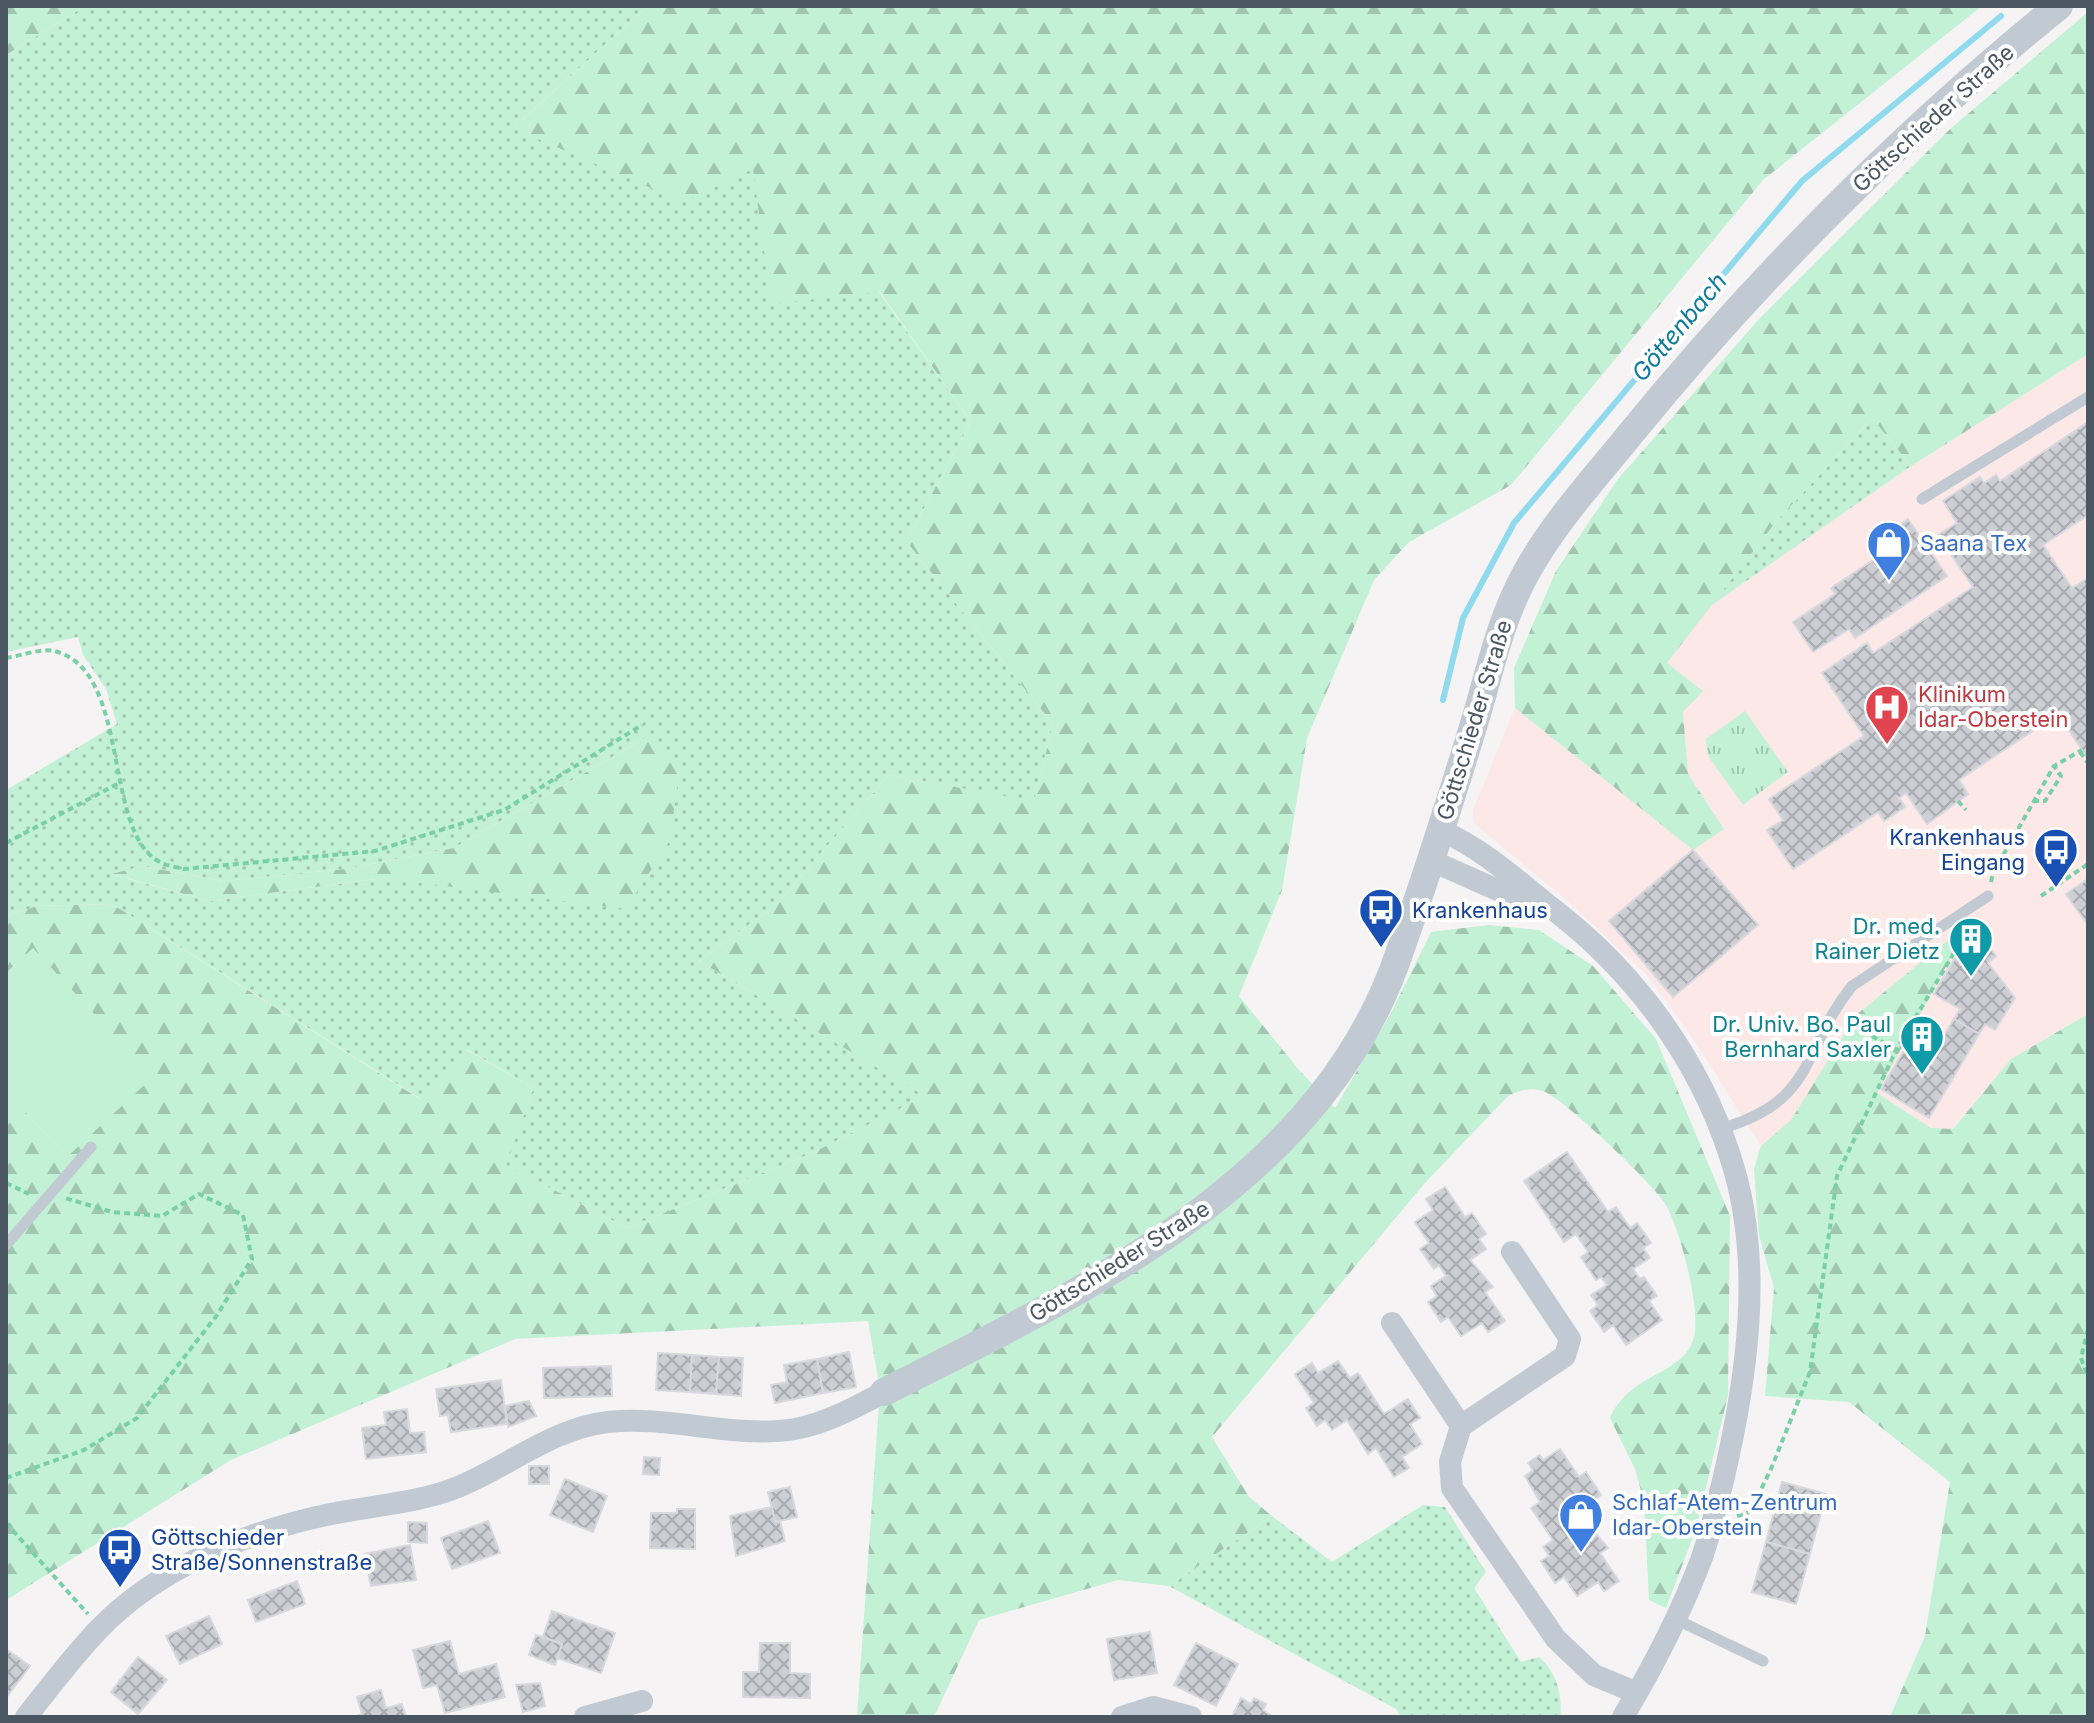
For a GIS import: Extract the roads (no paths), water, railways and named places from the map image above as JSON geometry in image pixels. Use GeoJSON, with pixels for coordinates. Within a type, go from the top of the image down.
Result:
{"type":"FeatureCollection","features":[{"type":"Feature","properties":{"kind":"street","name":"Göttschieder Straße"},"geometry":{"type":"LineString","coordinates":[[26,1717],[101,1627],[166,1576],[246,1538],[319,1516],[421,1498],[453,1489],[555,1438],[591,1425],[630,1421],[794,1429],[847,1411],[1040,1311],[1211,1204],[1282,1143],[1339,1071],[1383,996],[1440,830],[1510,608],[1553,530],[1675,380],[1889,152],[2059,6]]}},
{"type":"Feature","properties":{"kind":"street"},"geometry":{"type":"LineString","coordinates":[[1440,830],[1473,847],[1568,921],[1620,970],[1659,1017],[1680,1050],[1720,1129],[1742,1207],[1747,1341],[1740,1409],[1701,1560],[1675,1619],[1623,1717]]}},
{"type":"Feature","properties":{"kind":"street"},"geometry":{"type":"LineString","coordinates":[[1430,860],[1568,921]]}},
{"type":"Feature","properties":{"kind":"street"},"geometry":{"type":"LineString","coordinates":[[1512,1252],[1570,1339],[1565,1356],[1461,1426],[1450,1462],[1452,1488],[1556,1639],[1594,1675],[1637,1693]]}},
{"type":"Feature","properties":{"kind":"street"},"geometry":{"type":"LineString","coordinates":[[1392,1323],[1461,1426]]}},
{"type":"Feature","properties":{"kind":"street"},"geometry":{"type":"LineString","coordinates":[[585,1717],[642,1701]]}},
{"type":"Feature","properties":{"kind":"street"},"geometry":{"type":"LineString","coordinates":[[1122,1717],[1153,1707],[1191,1717]]}},
{"type":"Feature","properties":{"kind":"lane"},"geometry":{"type":"LineString","coordinates":[[1922,499],[2088,397]]}},
{"type":"Feature","properties":{"kind":"lane"},"geometry":{"type":"LineString","coordinates":[[1720,1129],[1770,1110],[1791,1092],[1811,1061],[1833,1014],[1852,986],[1988,896]]}},
{"type":"Feature","properties":{"kind":"lane"},"geometry":{"type":"LineString","coordinates":[[6,1245],[91,1147]]}},
{"type":"Feature","properties":{"kind":"lane"},"geometry":{"type":"LineString","coordinates":[[1675,1619],[1763,1661]]}},
{"type":"Feature","properties":{"kind":"waterway","name":"Göttenbach"},"geometry":{"type":"LineString","coordinates":[[1443,700],[1463,618],[1514,523],[1802,181],[2001,16]]}},
{"type":"Feature","properties":{"kind":"place","name":"Saana Tex"},"geometry":{"type":"Point","coordinates":[1889,582]}},
{"type":"Feature","properties":{"kind":"place","name":"Klinikum Idar-Oberstein"},"geometry":{"type":"Point","coordinates":[1887,746]}},
{"type":"Feature","properties":{"kind":"place","name":"Krankenhaus Eingang"},"geometry":{"type":"Point","coordinates":[2056,889]}},
{"type":"Feature","properties":{"kind":"place","name":"Krankenhaus"},"geometry":{"type":"Point","coordinates":[1381,949]}},
{"type":"Feature","properties":{"kind":"place","name":"Dr. med. Rainer Dietz"},"geometry":{"type":"Point","coordinates":[1971,978]}},
{"type":"Feature","properties":{"kind":"place","name":"Dr. Univ. Bo. Paul Bernhard Saxler"},"geometry":{"type":"Point","coordinates":[1922,1076]}},
{"type":"Feature","properties":{"kind":"place","name":"Schlaf-Atem-Zentrum Idar-Oberstein"},"geometry":{"type":"Point","coordinates":[1581,1554]}},
{"type":"Feature","properties":{"kind":"place","name":"Göttschieder Straße/Sonnenstraße"},"geometry":{"type":"Point","coordinates":[120,1589]}}]}
